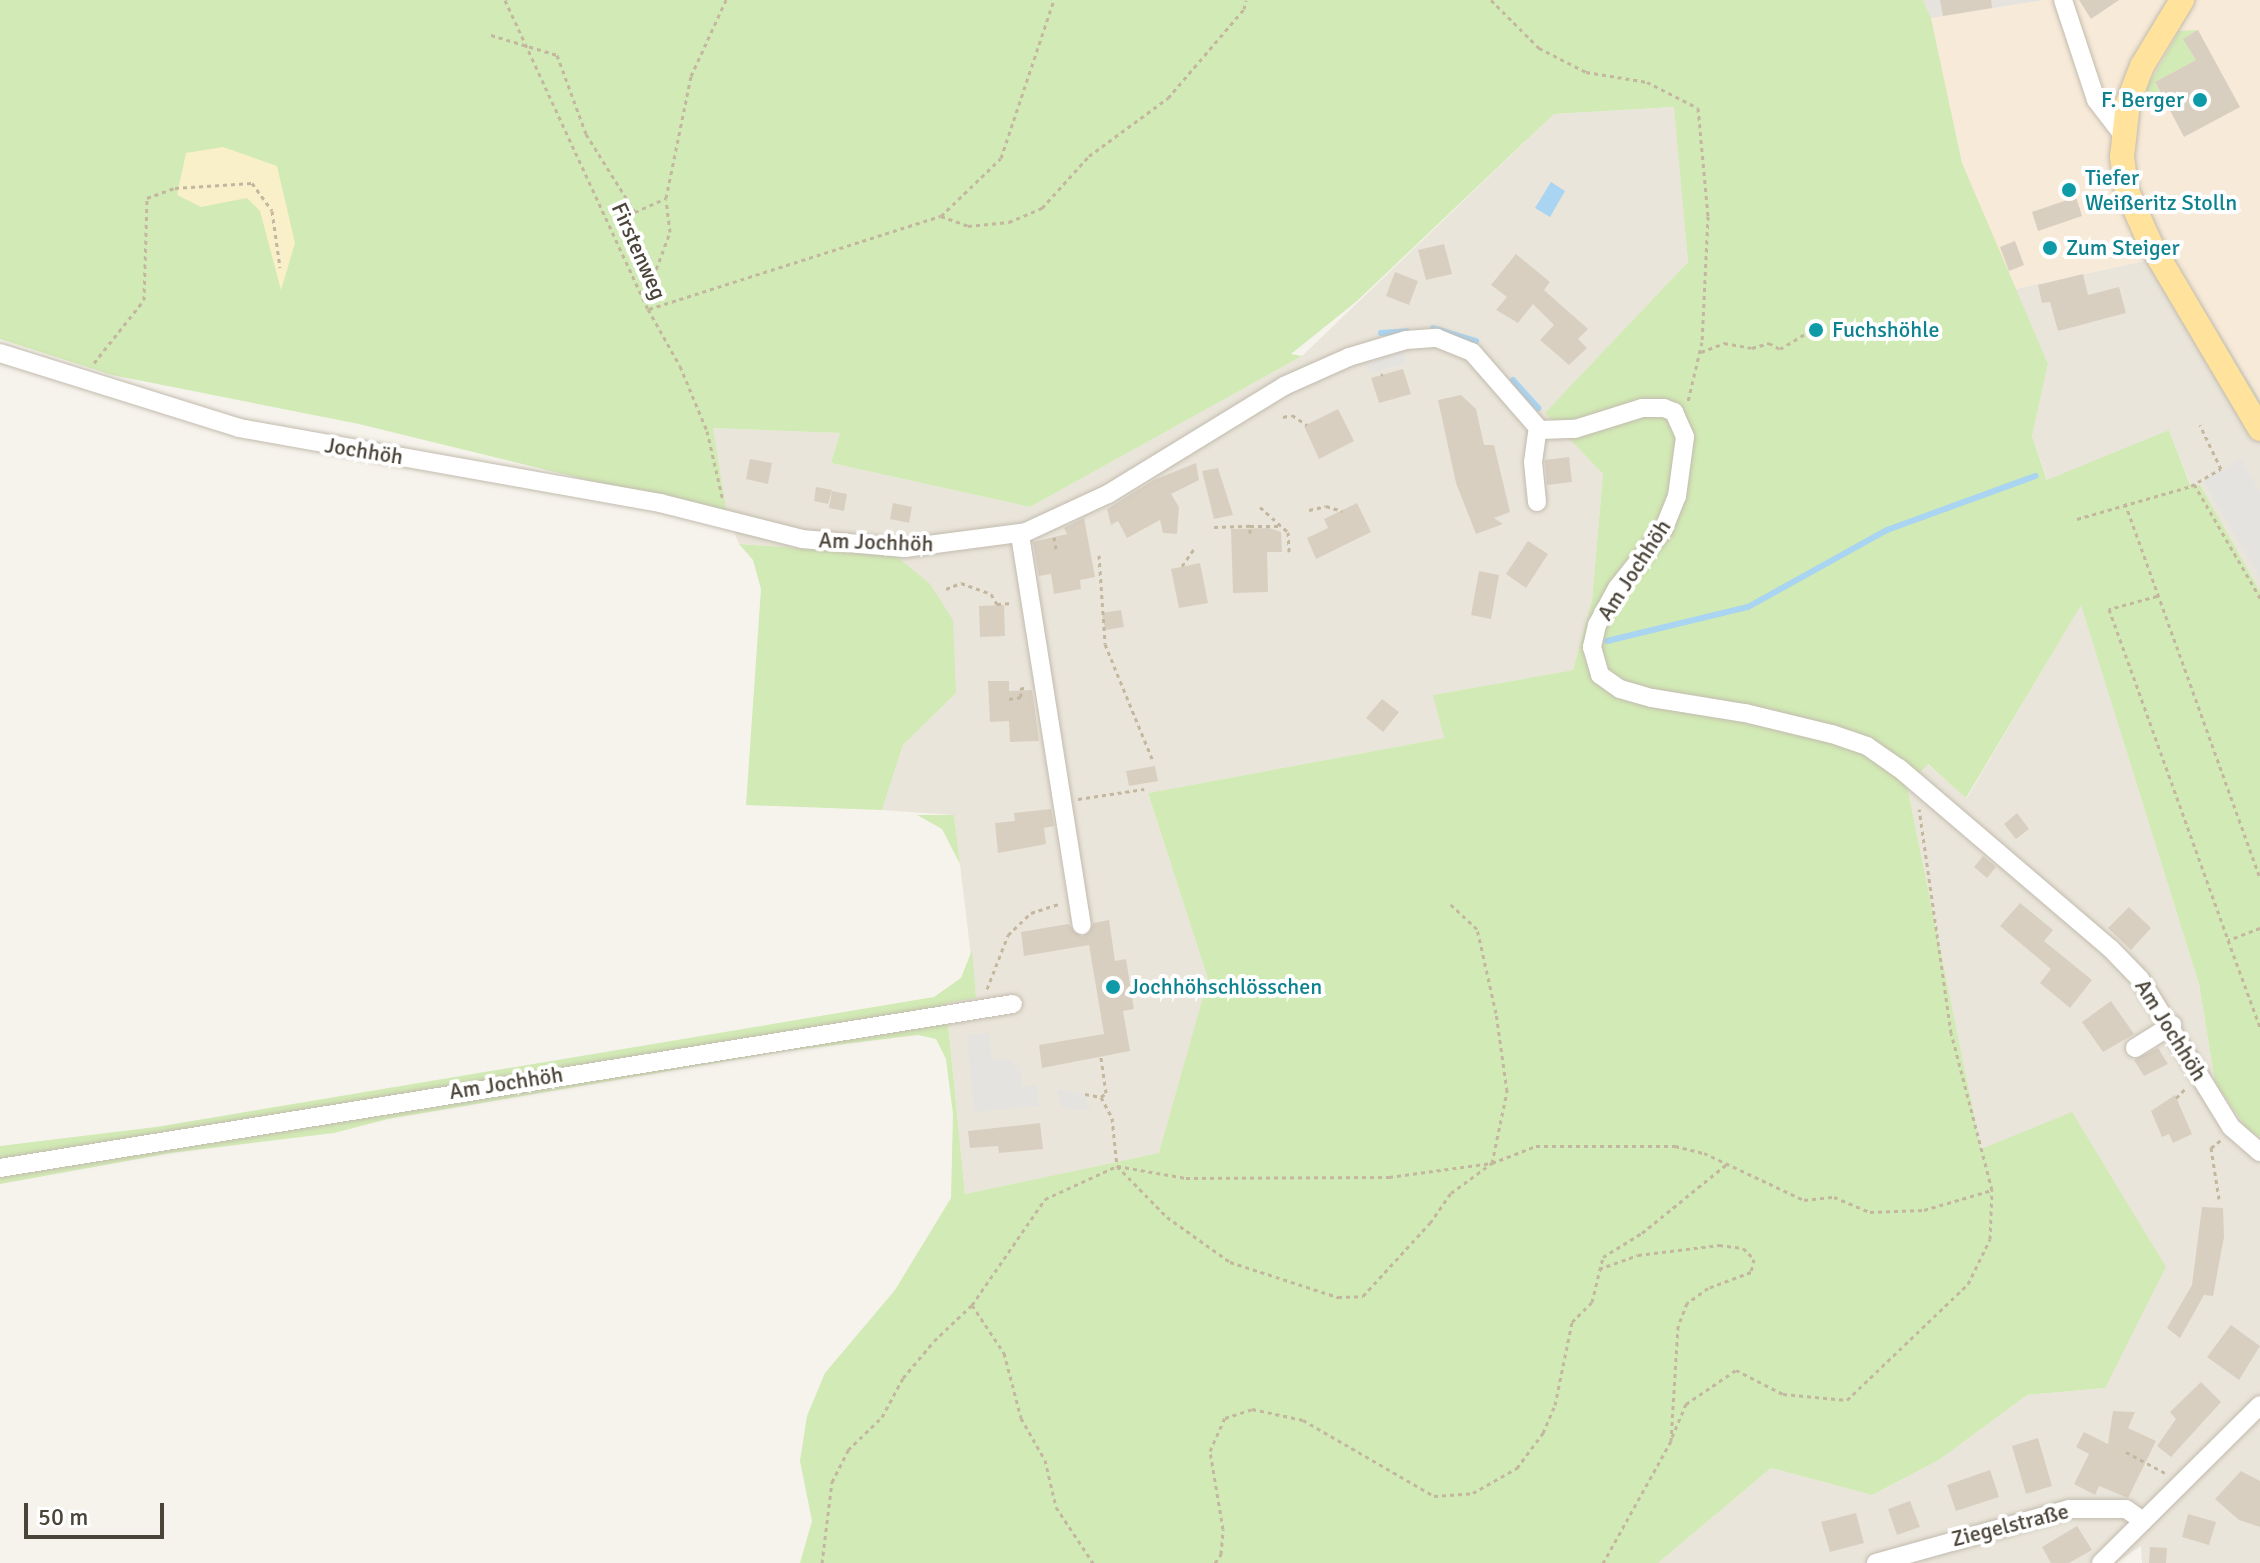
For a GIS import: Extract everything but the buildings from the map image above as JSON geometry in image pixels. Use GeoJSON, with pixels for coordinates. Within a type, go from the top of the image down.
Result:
{"type":"FeatureCollection","features":[{"type":"Feature","properties":{"kind":"main road"},"geometry":{"type":"LineString","coordinates":[[2182,0],[2142,66],[2116,127],[2127,191],[2137,220],[2260,429]]}},
{"type":"Feature","properties":{"kind":"street"},"geometry":{"type":"LineString","coordinates":[[2063,0],[2080,61],[2116,127]]}},
{"type":"Feature","properties":{"kind":"street","name":"Am Jochhöh"},"geometry":{"type":"LineString","coordinates":[[730,522],[806,539],[905,548],[1020,535],[1108,494],[1312,372],[1406,340],[1437,338],[1472,352],[1538,428]]}},
{"type":"Feature","properties":{"kind":"street","name":"Jochhöh"},"geometry":{"type":"LineString","coordinates":[[0,353],[239,428],[660,503],[730,522]]}},
{"type":"Feature","properties":{"kind":"street"},"geometry":{"type":"LineString","coordinates":[[1537,502],[1533,435],[1538,428],[1553,433],[1654,407],[1674,412],[1682,424]]}},
{"type":"Feature","properties":{"kind":"street","name":"Am Jochhöh"},"geometry":{"type":"LineString","coordinates":[[1682,424],[1684,461],[1677,496],[1663,530],[1617,588],[1597,625],[1592,647],[1600,675],[1620,689],[1652,698],[1793,723],[1867,746],[1924,787],[2110,948],[2172,1025],[2231,1127],[2260,1152]]}},
{"type":"Feature","properties":{"kind":"street"},"geometry":{"type":"LineString","coordinates":[[1020,535],[1082,925]]}},
{"type":"Feature","properties":{"kind":"street","name":"Am Jochhöh"},"geometry":{"type":"LineString","coordinates":[[0,1168],[1013,1004]]}},
{"type":"Feature","properties":{"kind":"street"},"geometry":{"type":"LineString","coordinates":[[2135,1048],[2172,1025]]}},
{"type":"Feature","properties":{"kind":"street"},"geometry":{"type":"LineString","coordinates":[[2101,1563],[2260,1405]]}},
{"type":"Feature","properties":{"kind":"street","name":"Ziegelstraße"},"geometry":{"type":"LineString","coordinates":[[1876,1563],[2069,1509],[2126,1509],[2143,1521]]}},
{"type":"Feature","properties":{"kind":"path","name":"Firstenweg"},"geometry":{"type":"LineString","coordinates":[[505,0],[648,309],[680,366],[707,431],[730,522]]}},
{"type":"Feature","properties":{"kind":"path"},"geometry":{"type":"LineString","coordinates":[[645,299],[670,232],[666,198],[691,76],[726,0]]}},
{"type":"Feature","properties":{"kind":"path"},"geometry":{"type":"LineString","coordinates":[[648,309],[941,216],[1001,158],[1054,0]]}},
{"type":"Feature","properties":{"kind":"path"},"geometry":{"type":"LineString","coordinates":[[941,216],[968,226],[1009,222],[1042,208],[1089,156],[1168,98],[1244,9],[1246,0]]}},
{"type":"Feature","properties":{"kind":"path"},"geometry":{"type":"LineString","coordinates":[[1491,0],[1539,48],[1586,72],[1647,82],[1698,108],[1708,216],[1700,352],[1682,424]]}},
{"type":"Feature","properties":{"kind":"path"},"geometry":{"type":"LineString","coordinates":[[491,35],[557,55],[586,134],[635,212],[666,198]]}},
{"type":"Feature","properties":{"kind":"path"},"geometry":{"type":"LineString","coordinates":[[81,379],[144,300],[147,198],[175,188],[252,183],[272,211],[280,267]]}},
{"type":"Feature","properties":{"kind":"path"},"geometry":{"type":"LineString","coordinates":[[1700,352],[1724,343],[1752,348],[1769,343],[1780,349],[1808,332]]}},
{"type":"Feature","properties":{"kind":"path"},"geometry":{"type":"LineString","coordinates":[[1283,417],[1292,415],[1307,425]]}},
{"type":"Feature","properties":{"kind":"path"},"geometry":{"type":"LineString","coordinates":[[2077,519],[2194,484],[2221,469],[2200,425]]}},
{"type":"Feature","properties":{"kind":"path"},"geometry":{"type":"LineString","coordinates":[[2194,484],[2260,598]]}},
{"type":"Feature","properties":{"kind":"path"},"geometry":{"type":"LineString","coordinates":[[2125,503],[2260,878]]}},
{"type":"Feature","properties":{"kind":"path"},"geometry":{"type":"LineString","coordinates":[[1309,510],[1326,506],[1342,511]]}},
{"type":"Feature","properties":{"kind":"path"},"geometry":{"type":"LineString","coordinates":[[1260,507],[1288,532],[1289,552]]}},
{"type":"Feature","properties":{"kind":"path"},"geometry":{"type":"LineString","coordinates":[[1250,526],[1250,533]]}},
{"type":"Feature","properties":{"kind":"path"},"geometry":{"type":"LineString","coordinates":[[1214,527],[1280,526]]}},
{"type":"Feature","properties":{"kind":"path"},"geometry":{"type":"LineString","coordinates":[[1052,534],[1056,550]]}},
{"type":"Feature","properties":{"kind":"path"},"geometry":{"type":"LineString","coordinates":[[1182,566],[1196,546]]}},
{"type":"Feature","properties":{"kind":"path"},"geometry":{"type":"LineString","coordinates":[[1099,555],[1105,644],[1153,761]]}},
{"type":"Feature","properties":{"kind":"path"},"geometry":{"type":"LineString","coordinates":[[946,589],[961,583],[977,587],[997,604]]}},
{"type":"Feature","properties":{"kind":"path"},"geometry":{"type":"LineString","coordinates":[[2157,596],[2109,609],[2260,1027]]}},
{"type":"Feature","properties":{"kind":"path"},"geometry":{"type":"LineString","coordinates":[[1009,699],[1021,697],[1020,689],[1030,687]]}},
{"type":"Feature","properties":{"kind":"path"},"geometry":{"type":"LineString","coordinates":[[1069,800],[1144,789]]}},
{"type":"Feature","properties":{"kind":"path"},"geometry":{"type":"LineString","coordinates":[[1603,1563],[1671,1441],[1686,1404],[1736,1370],[1783,1394],[1847,1400],[1968,1284],[1990,1239],[1992,1190],[1951,1033],[1917,817]]}},
{"type":"Feature","properties":{"kind":"path"},"geometry":{"type":"LineString","coordinates":[[986,1007],[994,963],[1008,935],[1031,913],[1079,900]]}},
{"type":"Feature","properties":{"kind":"path"},"geometry":{"type":"LineString","coordinates":[[1101,1097],[1112,1118],[1117,1166],[1167,1217],[1230,1262],[1338,1297],[1363,1296],[1451,1193],[1492,1163],[1507,1091],[1496,1013],[1477,929],[1450,904]]}},
{"type":"Feature","properties":{"kind":"path"},"geometry":{"type":"LineString","coordinates":[[2228,940],[2260,928]]}},
{"type":"Feature","properties":{"kind":"path"},"geometry":{"type":"LineString","coordinates":[[1085,1094],[1101,1097],[1106,1093],[1101,1056]]}},
{"type":"Feature","properties":{"kind":"path"},"geometry":{"type":"LineString","coordinates":[[2219,1199],[2211,1148],[2228,1135]]}},
{"type":"Feature","properties":{"kind":"path"},"geometry":{"type":"LineString","coordinates":[[822,1563],[832,1482],[848,1450],[882,1417],[903,1378],[934,1341],[972,1305],[1045,1199],[1117,1166],[1186,1178],[1389,1177],[1492,1163],[1536,1146],[1602,1143],[1675,1146],[1727,1164],[1804,1200],[1834,1197],[1870,1212],[1924,1210],[1992,1190]]}},
{"type":"Feature","properties":{"kind":"path"},"geometry":{"type":"LineString","coordinates":[[1215,1563],[1221,1554],[1223,1529],[1210,1451],[1225,1418],[1252,1409],[1284,1412],[1434,1496],[1473,1493],[1517,1468],[1543,1433],[1568,1358],[1572,1322],[1592,1302],[1596,1270],[1603,1257],[1642,1233],[1727,1164]]}},
{"type":"Feature","properties":{"kind":"path"},"geometry":{"type":"LineString","coordinates":[[1596,1270],[1638,1255],[1719,1245],[1743,1248],[1754,1259],[1751,1272],[1708,1288],[1687,1303],[1678,1326],[1671,1441]]}},
{"type":"Feature","properties":{"kind":"path"},"geometry":{"type":"LineString","coordinates":[[972,1305],[1004,1353],[1021,1418],[1045,1460],[1056,1507],[1093,1563]]}},
{"type":"Feature","properties":{"kind":"path"},"geometry":{"type":"LineString","coordinates":[[2126,1452],[2170,1476]]}},
{"type":"Feature","properties":{"kind":"shaded area"},"geometry":{"type":"Polygon","coordinates":[[[1923,0],[2044,0],[1931,18],[1923,0]]]}},
{"type":"Feature","properties":{"kind":"shaded area"},"geometry":{"type":"Polygon","coordinates":[[[2044,0],[2260,0],[2260,399],[2171,255],[2015,289],[1962,163],[1931,18],[2044,0]]]}},
{"type":"Feature","properties":{"kind":"shaded area"},"geometry":{"type":"Polygon","coordinates":[[[1675,107],[1688,262],[1546,413],[1603,474],[1592,600],[1573,670],[1434,695],[1444,738],[1148,793],[1208,979],[1160,1153],[965,1194],[946,1002],[976,998],[954,815],[882,810],[903,745],[956,693],[895,555],[739,544],[727,514],[712,428],[840,433],[831,463],[1030,507],[1302,356],[1554,114],[1675,107]]]}},
{"type":"Feature","properties":{"kind":"shaded area"},"geometry":{"type":"Polygon","coordinates":[[[2172,255],[2260,399],[2260,591],[2200,486],[2192,488],[2169,430],[2048,481],[2032,436],[2048,364],[2015,289],[2172,255]]]}},
{"type":"Feature","properties":{"kind":"shaded area"},"geometry":{"type":"Polygon","coordinates":[[[1403,350],[1406,363],[1370,373],[1366,360],[1403,350]]]}},
{"type":"Feature","properties":{"kind":"shaded area"},"geometry":{"type":"Polygon","coordinates":[[[2241,459],[2260,492],[2260,578],[2203,481],[2241,459]]]}},
{"type":"Feature","properties":{"kind":"shaded area"},"geometry":{"type":"Polygon","coordinates":[[[2081,604],[2199,984],[2215,1082],[2246,1128],[2260,1137],[2260,1563],[2142,1563],[2141,1546],[2116,1563],[1658,1563],[1771,1468],[1872,1495],[1939,1460],[2027,1395],[2105,1388],[1981,1150],[1907,786],[1927,764],[1967,798],[2081,604]]]}},
{"type":"Feature","properties":{"kind":"shaded area"},"geometry":{"type":"Polygon","coordinates":[[[989,1033],[992,1060],[1012,1059],[1013,1066],[1020,1065],[1022,1087],[1037,1085],[1039,1106],[974,1112],[967,1035],[989,1033]]]}},
{"type":"Feature","properties":{"kind":"shaded area"},"geometry":{"type":"Polygon","coordinates":[[[1057,1089],[1085,1094],[1090,1111],[1062,1108],[1057,1089]]]}},
{"type":"Feature","properties":{"kind":"green space"},"geometry":{"type":"Polygon","coordinates":[[[0,0],[1923,0],[1931,18],[1962,163],[2048,364],[2032,436],[2047,480],[2169,430],[2191,487],[2200,485],[2260,591],[2260,1137],[2246,1128],[2215,1082],[2199,984],[2081,605],[1966,798],[1928,764],[1907,786],[1981,1149],[2072,1112],[2166,1267],[2105,1388],[2027,1395],[1939,1460],[1872,1495],[1771,1468],[1658,1563],[800,1563],[812,1521],[800,1461],[807,1416],[825,1373],[895,1290],[951,1198],[953,1114],[946,1059],[936,1039],[918,1035],[786,1051],[388,1119],[334,1133],[171,1153],[0,1184],[0,1146],[156,1127],[934,997],[961,978],[972,950],[976,998],[946,1003],[965,1194],[1159,1153],[1208,979],[1148,793],[1444,738],[1433,695],[1573,670],[1592,600],[1603,474],[1545,413],[1688,262],[1674,107],[1554,114],[1357,301],[1291,354],[1302,356],[1030,507],[831,463],[840,433],[713,428],[727,514],[359,424],[112,375],[0,339],[0,0]]]}},
{"type":"Feature","properties":{"kind":"green space"},"geometry":{"type":"Polygon","coordinates":[[[2198,30],[2184,39],[2196,60],[2155,82],[2160,93],[2145,91],[2179,31],[2198,30]]]}},
{"type":"Feature","properties":{"kind":"green space"},"geometry":{"type":"Polygon","coordinates":[[[739,544],[895,555],[930,584],[953,620],[956,693],[903,745],[882,810],[746,805],[761,589],[753,560],[739,544]]]}},
{"type":"Feature","properties":{"kind":"green space"},"geometry":{"type":"Polygon","coordinates":[[[917,815],[954,815],[960,864],[942,829],[917,815]]]}},
{"type":"Feature","properties":{"kind":"sand"},"geometry":{"type":"Polygon","coordinates":[[[223,147],[277,166],[295,243],[281,290],[260,211],[247,198],[201,207],[177,195],[186,153],[223,147]]]}},
{"type":"Feature","properties":{"kind":"water"},"geometry":{"type":"Polygon","coordinates":[[[1551,182],[1565,191],[1550,217],[1535,208],[1551,182]]]}},
{"type":"Feature","properties":{"kind":"waterway"},"geometry":{"type":"LineString","coordinates":[[1433,328],[1476,341]]}},
{"type":"Feature","properties":{"kind":"waterway"},"geometry":{"type":"LineString","coordinates":[[1381,333],[1407,331]]}},
{"type":"Feature","properties":{"kind":"waterway"},"geometry":{"type":"LineString","coordinates":[[1513,380],[1538,408]]}},
{"type":"Feature","properties":{"kind":"waterway"},"geometry":{"type":"LineString","coordinates":[[1607,641],[1748,607],[1887,530],[2035,476]]}},
{"type":"Feature","properties":{"kind":"place","name":"F. Berger"},"geometry":{"type":"Point","coordinates":[2200,100]}},
{"type":"Feature","properties":{"kind":"place","name":"Tiefer Weißeritz Stolln"},"geometry":{"type":"Point","coordinates":[2069,190]}},
{"type":"Feature","properties":{"kind":"place","name":"Zum Steiger"},"geometry":{"type":"Point","coordinates":[2050,248]}},
{"type":"Feature","properties":{"kind":"place","name":"Fuchshöhle"},"geometry":{"type":"Point","coordinates":[1816,330]}},
{"type":"Feature","properties":{"kind":"place","name":"Jochhöhschlösschen"},"geometry":{"type":"Point","coordinates":[1113,987]}}]}
